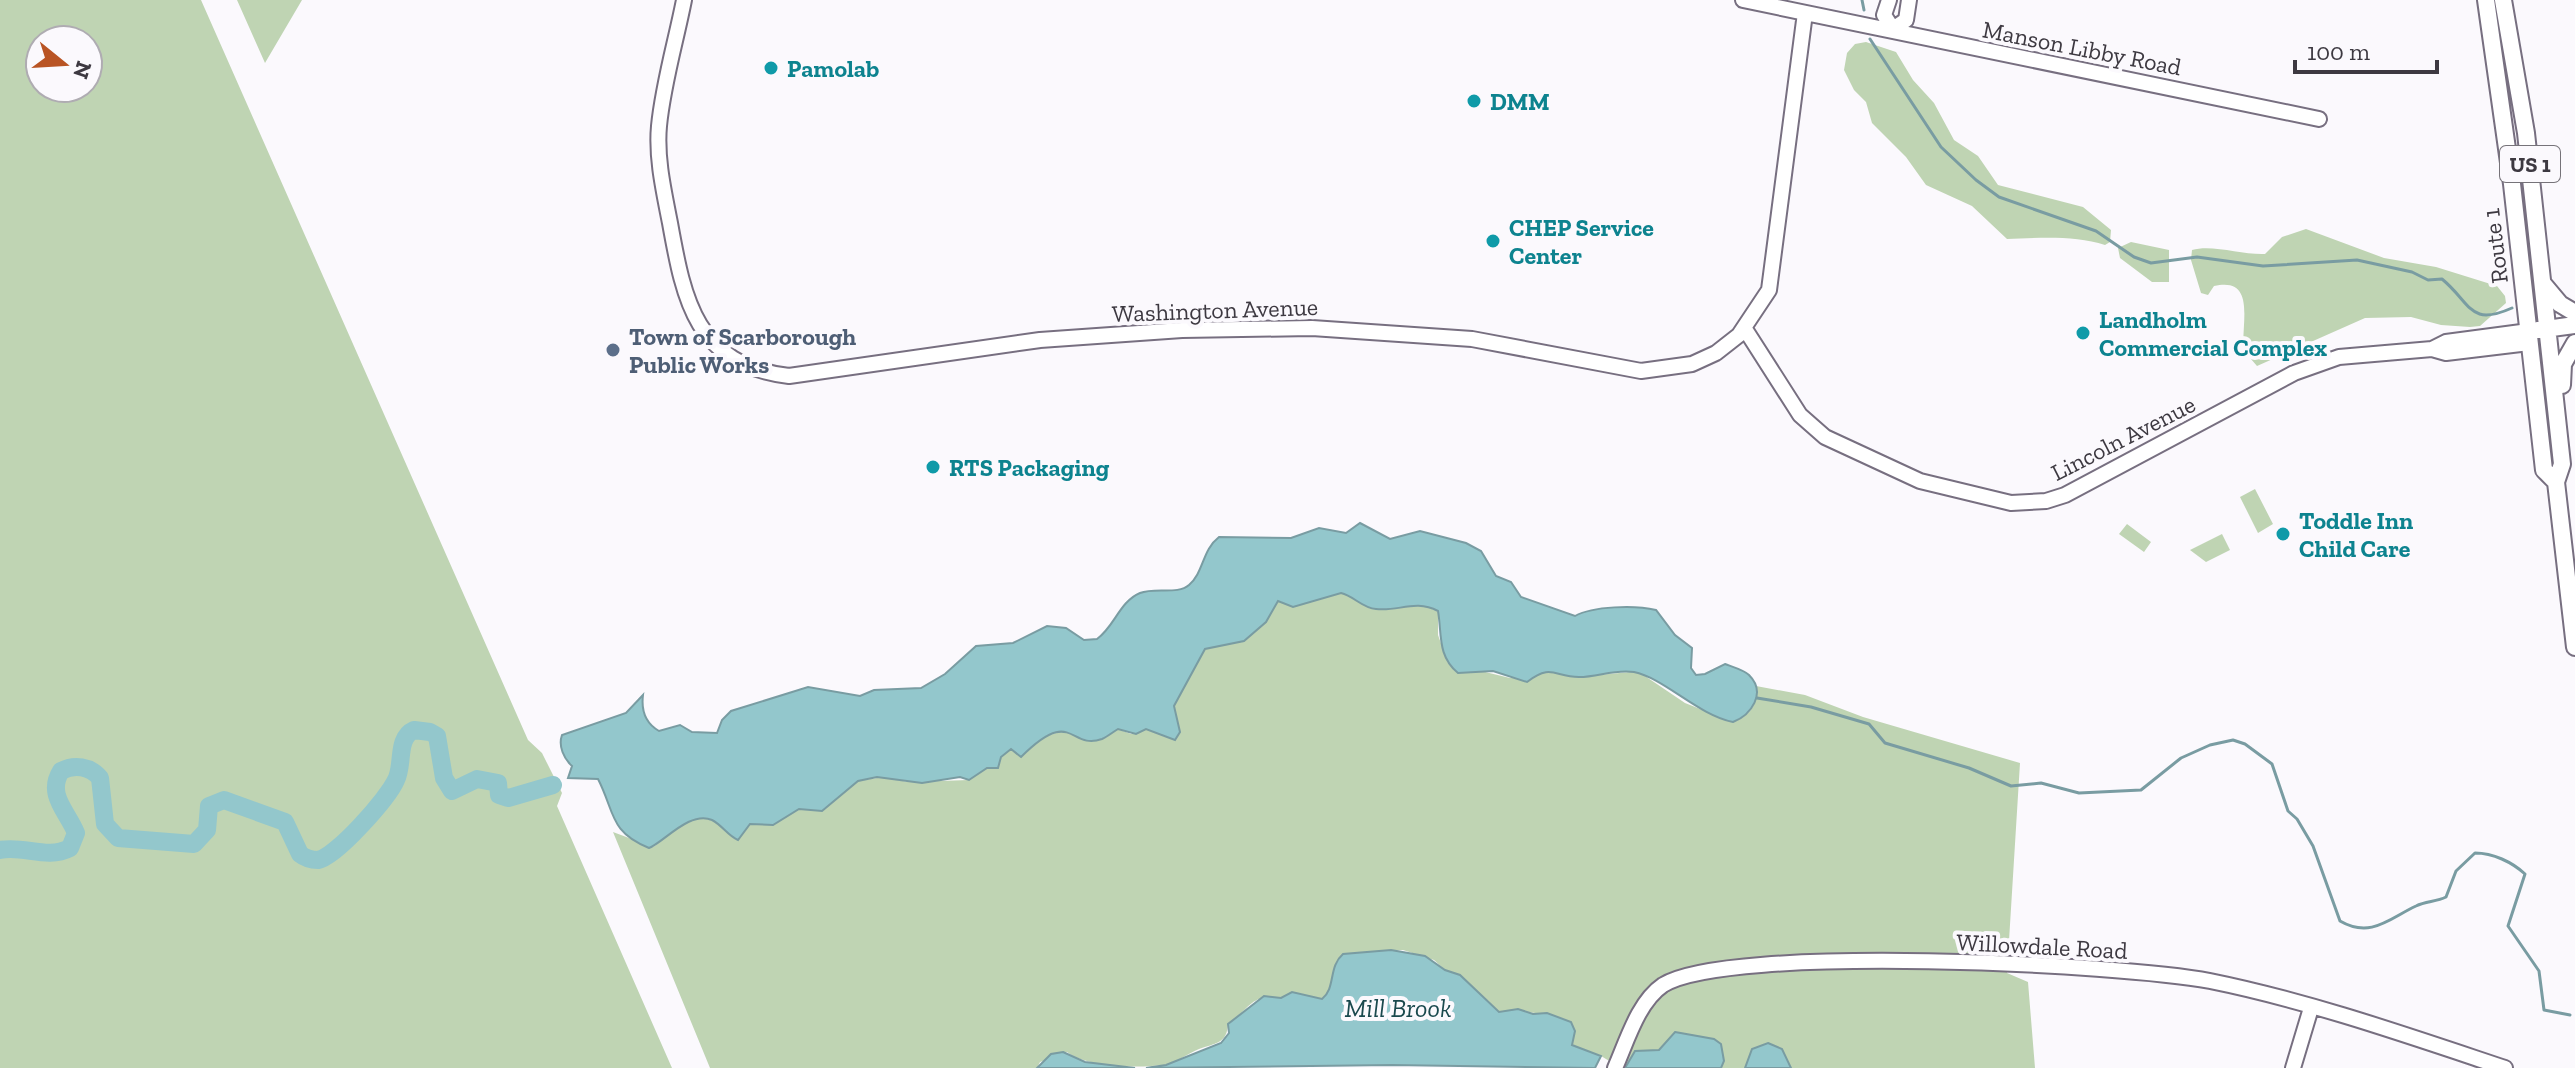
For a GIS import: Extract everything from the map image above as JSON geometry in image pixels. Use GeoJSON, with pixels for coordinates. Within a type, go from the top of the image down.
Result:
{"type":"FeatureCollection","features":[{"type":"Feature","properties":{"kind":"main road","name":"Route 1"},"geometry":{"type":"LineString","coordinates":[[2486,0],[2511,175],[2544,470],[2556,482]]}},
{"type":"Feature","properties":{"kind":"main road","name":"Route 1"},"geometry":{"type":"LineString","coordinates":[[2503,0],[2526,133],[2543,284],[2561,448],[2562,464],[2556,482],[2575,647]]}},
{"type":"Feature","properties":{"kind":"main road"},"geometry":{"type":"LineString","coordinates":[[2543,284],[2560,304],[2575,313]]}},
{"type":"Feature","properties":{"kind":"main road"},"geometry":{"type":"LineString","coordinates":[[2529,337],[2548,335],[2575,325]]}},
{"type":"Feature","properties":{"kind":"main road"},"geometry":{"type":"LineString","coordinates":[[2548,335],[2575,340],[2561,371],[2566,439],[2561,448]]}},
{"type":"Feature","properties":{"kind":"street","name":"Washington Avenue"},"geometry":{"type":"LineString","coordinates":[[684,0],[659,137],[680,277],[690,309],[704,334],[725,354],[765,372],[795,376],[966,348],[1085,336],[1312,328],[1472,339],[1655,372],[1684,367],[1709,357],[1745,329],[1764,300],[1774,264],[1805,13]]}},
{"type":"Feature","properties":{"kind":"street","name":"Manson Libby Road"},"geometry":{"type":"LineString","coordinates":[[1743,0],[2319,119]]}},
{"type":"Feature","properties":{"kind":"street"},"geometry":{"type":"LineString","coordinates":[[1889,0],[1884,15],[1893,29],[1906,20],[1909,0]]}},
{"type":"Feature","properties":{"kind":"street","name":"Lincoln Avenue"},"geometry":{"type":"LineString","coordinates":[[1745,329],[1800,415],[1825,437],[1920,481],[1979,498],[2021,503],[2046,501],[2071,492],[2317,363],[2354,354],[2432,349],[2446,342],[2529,337]]}},
{"type":"Feature","properties":{"kind":"street","name":"Willowdale Road"},"geometry":{"type":"LineString","coordinates":[[1615,1068],[1643,1009],[1657,990],[1682,976],[1719,969],[1900,962],[2110,971],[2207,981],[2311,1008],[2505,1068]]}},
{"type":"Feature","properties":{"kind":"street"},"geometry":{"type":"LineString","coordinates":[[2293,1068],[2311,1008]]}},
{"type":"Feature","properties":{"kind":"green space"},"geometry":{"type":"Polygon","coordinates":[[[0,0],[201,0],[528,740],[542,753],[562,793],[557,806],[672,1068],[0,1068],[0,0]]]}},
{"type":"Feature","properties":{"kind":"green space"},"geometry":{"type":"Polygon","coordinates":[[[237,0],[302,0],[265,63],[237,0]]]}},
{"type":"Feature","properties":{"kind":"green space"},"geometry":{"type":"Polygon","coordinates":[[[1866,42],[1896,52],[1913,80],[1934,103],[1954,140],[1978,156],[1998,185],[2083,207],[2111,230],[2110,242],[2105,245],[2069,238],[2007,239],[1972,206],[1926,185],[1906,157],[1872,123],[1866,102],[1854,90],[1844,70],[1847,53],[1855,44],[1866,42]]]}},
{"type":"Feature","properties":{"kind":"green space"},"geometry":{"type":"Polygon","coordinates":[[[2306,229],[2384,258],[2436,267],[2497,286],[2506,303],[2480,326],[2441,325],[2411,317],[2365,318],[2257,366],[2244,351],[2242,296],[2237,288],[2228,285],[2214,286],[2208,295],[2201,293],[2191,260],[2192,250],[2209,248],[2265,254],[2282,237],[2306,229]]]}},
{"type":"Feature","properties":{"kind":"green space"},"geometry":{"type":"Polygon","coordinates":[[[2131,242],[2169,250],[2169,282],[2152,282],[2120,258],[2118,248],[2131,242]]]}},
{"type":"Feature","properties":{"kind":"green space"},"geometry":{"type":"Polygon","coordinates":[[[2255,489],[2273,524],[2258,533],[2240,497],[2255,489]]]}},
{"type":"Feature","properties":{"kind":"green space"},"geometry":{"type":"Polygon","coordinates":[[[2127,524],[2151,542],[2144,552],[2119,534],[2127,524]]]}},
{"type":"Feature","properties":{"kind":"green space"},"geometry":{"type":"Polygon","coordinates":[[[2222,534],[2230,550],[2206,562],[2190,550],[2222,534]]]}},
{"type":"Feature","properties":{"kind":"green space"},"geometry":{"type":"Polygon","coordinates":[[[1341,593],[1371,608],[1422,606],[1438,612],[1438,635],[1448,663],[1510,678],[1553,670],[1575,677],[1631,672],[1642,674],[1685,703],[1733,722],[1752,708],[1756,686],[1805,695],[1863,717],[2020,763],[2007,973],[2028,982],[2035,1068],[1621,1068],[1601,1056],[1571,1045],[1575,1031],[1571,1022],[1544,1014],[1499,1012],[1460,975],[1445,970],[1434,960],[1403,950],[1343,954],[1330,989],[1322,999],[1292,992],[1281,998],[1257,1000],[1228,1024],[1225,1036],[1219,1042],[1165,1065],[1100,1064],[1067,1052],[1040,1062],[1037,1068],[710,1068],[613,832],[653,847],[688,822],[705,819],[717,823],[738,840],[750,824],[773,825],[799,809],[822,811],[858,781],[883,777],[908,782],[969,780],[1011,749],[1025,753],[1036,740],[1061,731],[1093,741],[1105,738],[1118,729],[1131,734],[1146,729],[1172,738],[1178,727],[1174,706],[1205,649],[1244,641],[1266,622],[1278,601],[1293,607],[1341,593]]]}},
{"type":"Feature","properties":{"kind":"water"},"geometry":{"type":"Polygon","coordinates":[[[1360,523],[1390,539],[1420,531],[1466,543],[1481,551],[1496,576],[1511,582],[1521,597],[1575,616],[1614,607],[1656,610],[1675,635],[1692,648],[1691,668],[1696,675],[1725,664],[1741,670],[1749,675],[1757,689],[1754,703],[1746,714],[1733,722],[1707,712],[1657,681],[1634,672],[1579,677],[1548,672],[1527,682],[1493,671],[1458,673],[1443,652],[1438,611],[1422,606],[1371,608],[1341,593],[1293,607],[1278,601],[1266,622],[1244,641],[1205,649],[1174,706],[1180,732],[1175,740],[1146,729],[1136,734],[1118,729],[1102,739],[1091,741],[1069,733],[1051,734],[1021,757],[1011,749],[1001,757],[998,768],[987,768],[969,780],[960,777],[922,783],[877,777],[858,781],[822,811],[799,809],[773,825],[750,824],[738,840],[716,822],[704,818],[686,823],[649,848],[636,842],[620,828],[598,779],[568,778],[572,766],[562,752],[562,735],[626,713],[643,695],[645,716],[659,731],[680,725],[692,732],[717,733],[722,720],[731,711],[808,687],[860,696],[874,690],[921,688],[945,674],[976,646],[1013,643],[1047,626],[1066,628],[1084,640],[1097,639],[1133,597],[1146,591],[1179,590],[1189,585],[1198,574],[1209,548],[1219,537],[1291,538],[1319,528],[1346,533],[1360,523]]]}},
{"type":"Feature","properties":{"kind":"water","name":"Mill Brook"},"geometry":{"type":"Polygon","coordinates":[[[1391,950],[1425,956],[1445,970],[1460,975],[1499,1012],[1518,1009],[1533,1014],[1547,1013],[1571,1022],[1575,1031],[1572,1045],[1601,1056],[1595,1068],[1392,1065],[1146,1068],[1166,1065],[1221,1043],[1229,1033],[1228,1024],[1264,996],[1281,998],[1292,992],[1322,999],[1329,989],[1335,965],[1343,954],[1391,950]]]}},
{"type":"Feature","properties":{"kind":"water"},"geometry":{"type":"Polygon","coordinates":[[[1675,1032],[1714,1039],[1721,1044],[1724,1061],[1721,1068],[1625,1068],[1635,1051],[1659,1050],[1675,1032]]]}},
{"type":"Feature","properties":{"kind":"water"},"geometry":{"type":"Polygon","coordinates":[[[1768,1043],[1782,1049],[1791,1068],[1745,1068],[1752,1049],[1768,1043]]]}},
{"type":"Feature","properties":{"kind":"water"},"geometry":{"type":"Polygon","coordinates":[[[1063,1052],[1085,1062],[1135,1068],[1037,1068],[1051,1054],[1063,1052]]]}},
{"type":"Feature","properties":{"kind":"waterway"},"geometry":{"type":"LineString","coordinates":[[1862,0],[1864,10]]}},
{"type":"Feature","properties":{"kind":"waterway"},"geometry":{"type":"LineString","coordinates":[[1870,39],[1941,147],[1976,180],[1999,197],[2096,231],[2134,257],[2151,263],[2197,257],[2263,266],[2357,260],[2412,272],[2428,280],[2442,279],[2479,314],[2487,315],[2512,308]]}},
{"type":"Feature","properties":{"kind":"waterway"},"geometry":{"type":"LineString","coordinates":[[1757,698],[1811,707],[1869,724],[1885,743],[1969,768],[2011,786],[2041,783],[2079,793],[2141,790],[2181,758],[2210,745],[2233,740],[2245,744],[2272,764],[2288,811],[2297,819],[2313,846],[2340,921],[2361,928],[2380,925],[2420,904],[2446,897],[2456,871],[2475,853],[2495,856],[2525,874],[2508,926],[2539,971],[2544,1010],[2570,1015]]}},
{"type":"Feature","properties":{"kind":"waterway"},"geometry":{"type":"LineString","coordinates":[[0,850],[53,853],[70,848],[76,833],[60,803],[56,788],[61,771],[71,767],[82,767],[100,778],[105,824],[118,838],[194,844],[207,830],[209,806],[224,800],[285,822],[300,854],[315,860],[337,849],[383,800],[396,780],[405,739],[414,730],[437,736],[444,778],[452,791],[477,779],[498,783],[499,795],[508,798],[553,785]]}},
{"type":"Feature","properties":{"kind":"place","name":"Pamolab"},"geometry":{"type":"Point","coordinates":[771,68]}},
{"type":"Feature","properties":{"kind":"place","name":"DMM"},"geometry":{"type":"Point","coordinates":[1474,101]}},
{"type":"Feature","properties":{"kind":"place","name":"CHEP Service Center"},"geometry":{"type":"Point","coordinates":[1493,241]}},
{"type":"Feature","properties":{"kind":"place","name":"Landholm Commercial Complex"},"geometry":{"type":"Point","coordinates":[2083,333]}},
{"type":"Feature","properties":{"kind":"place","name":"Town of Scarborough Public Works"},"geometry":{"type":"Point","coordinates":[613,350]}},
{"type":"Feature","properties":{"kind":"place","name":"RTS Packaging"},"geometry":{"type":"Point","coordinates":[933,467]}},
{"type":"Feature","properties":{"kind":"place","name":"Toddle Inn Child Care"},"geometry":{"type":"Point","coordinates":[2283,534]}}]}
